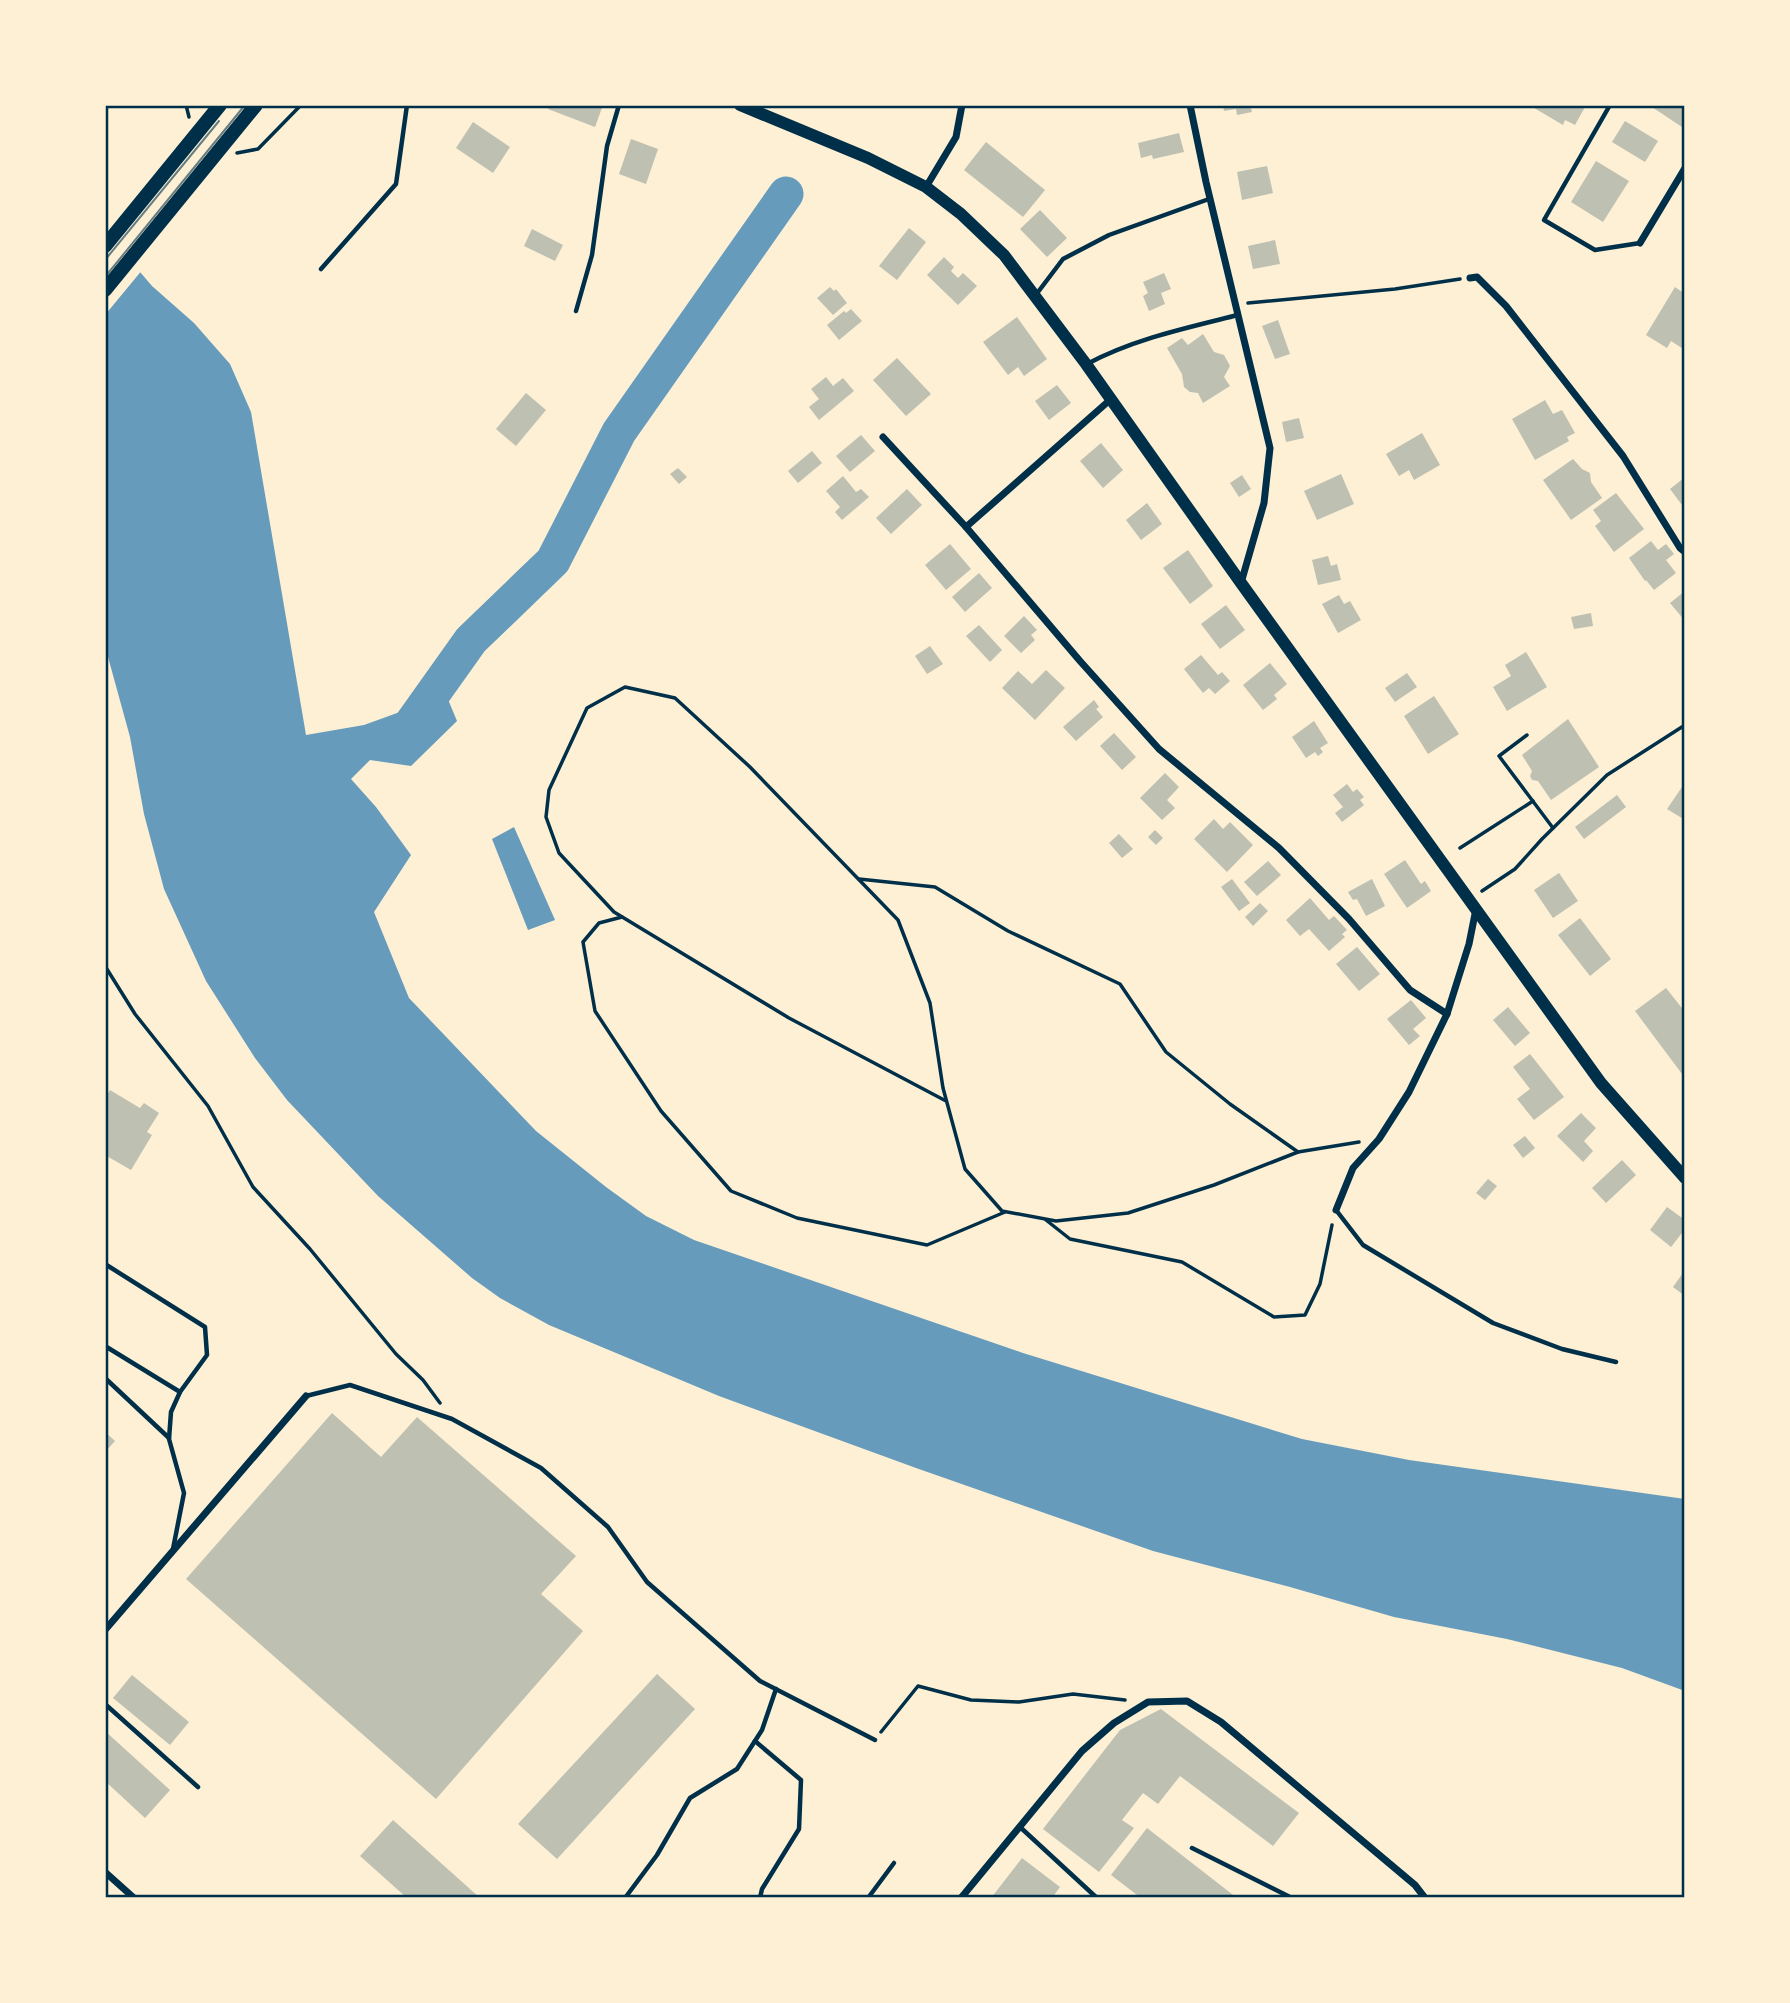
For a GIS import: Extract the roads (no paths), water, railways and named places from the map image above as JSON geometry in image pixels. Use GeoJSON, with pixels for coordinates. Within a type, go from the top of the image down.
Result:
{"type":"FeatureCollection","features":[{"type":"Feature","properties":{"kind":"main road"},"geometry":{"type":"LineString","coordinates":[[105,246],[220,105]]}},
{"type":"Feature","properties":{"kind":"main road"},"geometry":{"type":"LineString","coordinates":[[105,290],[225,153],[256,105]]}},
{"type":"Feature","properties":{"kind":"main road"},"geometry":{"type":"LineString","coordinates":[[740,105],[868,158],[926,187],[961,214],[1004,255],[1086,364],[1601,1083],[1685,1178]]}},
{"type":"Feature","properties":{"kind":"street"},"geometry":{"type":"LineString","coordinates":[[926,187],[956,137],[962,105]]}},
{"type":"Feature","properties":{"kind":"street"},"geometry":{"type":"LineString","coordinates":[[1190,105],[1269,447],[1264,503],[1241,583]]}},
{"type":"Feature","properties":{"kind":"street"},"geometry":{"type":"LineString","coordinates":[[1640,243],[1685,168]]}},
{"type":"Feature","properties":{"kind":"street"},"geometry":{"type":"LineString","coordinates":[[1470,278],[1477,277],[1514,316],[1623,456],[1685,552]]}},
{"type":"Feature","properties":{"kind":"street"},"geometry":{"type":"LineString","coordinates":[[966,527],[1111,399]]}},
{"type":"Feature","properties":{"kind":"street"},"geometry":{"type":"LineString","coordinates":[[883,437],[966,527],[1159,749],[1279,848],[1349,919],[1410,990],[1447,1014]]}},
{"type":"Feature","properties":{"kind":"street"},"geometry":{"type":"LineString","coordinates":[[1336,1209],[1353,1168],[1379,1139],[1409,1092],[1447,1014],[1469,944],[1473,904]]}},
{"type":"Feature","properties":{"kind":"street"},"geometry":{"type":"LineString","coordinates":[[105,1630],[306,1396]]}},
{"type":"Feature","properties":{"kind":"street"},"geometry":{"type":"LineString","coordinates":[[961,1898],[1082,1751],[1114,1723],[1148,1702],[1187,1701],[1221,1722],[1415,1885],[1425,1898]]}},
{"type":"Feature","properties":{"kind":"street"},"geometry":{"type":"LineString","coordinates":[[105,1872],[134,1898]]}},
{"type":"Feature","properties":{"kind":"lane"},"geometry":{"type":"LineString","coordinates":[[321,269],[396,184],[407,105]]}},
{"type":"Feature","properties":{"kind":"lane"},"geometry":{"type":"LineString","coordinates":[[576,311],[592,255],[607,146],[619,105]]}},
{"type":"Feature","properties":{"kind":"lane"},"geometry":{"type":"LineString","coordinates":[[1610,105],[1544,220],[1595,250],[1640,243]]}},
{"type":"Feature","properties":{"kind":"lane"},"geometry":{"type":"LineString","coordinates":[[1035,296],[1063,259],[1109,235],[1210,198]]}},
{"type":"Feature","properties":{"kind":"lane"},"geometry":{"type":"LineString","coordinates":[[1086,364],[1114,350],[1238,315]]}},
{"type":"Feature","properties":{"kind":"lane"},"geometry":{"type":"LineString","coordinates":[[1336,1209],[1363,1245],[1493,1322],[1562,1349],[1616,1363]]}},
{"type":"Feature","properties":{"kind":"lane"},"geometry":{"type":"LineString","coordinates":[[105,1264],[205,1327],[207,1355],[180,1392],[171,1412],[169,1439],[184,1493],[173,1553]]}},
{"type":"Feature","properties":{"kind":"lane"},"geometry":{"type":"LineString","coordinates":[[105,1346],[180,1392]]}},
{"type":"Feature","properties":{"kind":"lane"},"geometry":{"type":"LineString","coordinates":[[105,1378],[169,1439]]}},
{"type":"Feature","properties":{"kind":"lane"},"geometry":{"type":"LineString","coordinates":[[306,1396],[351,1385],[452,1419],[541,1468],[608,1527],[647,1581],[760,1681],[875,1740]]}},
{"type":"Feature","properties":{"kind":"lane"},"geometry":{"type":"LineString","coordinates":[[625,1898],[657,1855],[690,1798],[737,1769],[762,1730],[775,1689]]}},
{"type":"Feature","properties":{"kind":"lane"},"geometry":{"type":"LineString","coordinates":[[105,1704],[198,1787]]}},
{"type":"Feature","properties":{"kind":"lane"},"geometry":{"type":"LineString","coordinates":[[755,1741],[802,1780],[799,1829],[762,1889],[760,1898]]}},
{"type":"Feature","properties":{"kind":"lane"},"geometry":{"type":"LineString","coordinates":[[1020,1827],[1097,1898]]}},
{"type":"Feature","properties":{"kind":"lane"},"geometry":{"type":"LineString","coordinates":[[1192,1848],[1292,1898]]}},
{"type":"Feature","properties":{"kind":"lane"},"geometry":{"type":"LineString","coordinates":[[868,1898],[894,1863]]}},
{"type":"Feature","properties":{"kind":"water"},"geometry":{"type":"Polygon","coordinates":[[[105,231],[152,286],[194,323],[230,364],[251,412],[306,735],[364,725],[447,697],[457,721],[411,766],[370,760],[351,779],[376,807],[411,855],[374,912],[409,998],[536,1131],[646,1216],[694,1240],[1023,1353],[1302,1439],[1409,1460],[1685,1499],[1685,1691],[1622,1668],[1507,1639],[1394,1617],[1153,1551],[719,1396],[549,1325],[500,1298],[472,1278],[378,1196],[287,1100],[255,1058],[206,981],[164,889],[144,814],[130,737],[105,646],[105,231]]]}},
{"type":"Feature","properties":{"kind":"water"},"geometry":{"type":"Polygon","coordinates":[[[514,827],[555,920],[528,930],[492,839],[514,827]]]}},
{"type":"Feature","properties":{"kind":"waterway"},"geometry":{"type":"LineString","coordinates":[[399,739],[471,640],[553,561],[619,432],[786,194]]}},
{"type":"Feature","properties":{"kind":"tram line"},"geometry":{"type":"LineString","coordinates":[[105,277],[245,105]]}},
{"type":"Feature","properties":{"kind":"tram line"},"geometry":{"type":"LineString","coordinates":[[105,260],[219,121]]}}]}
